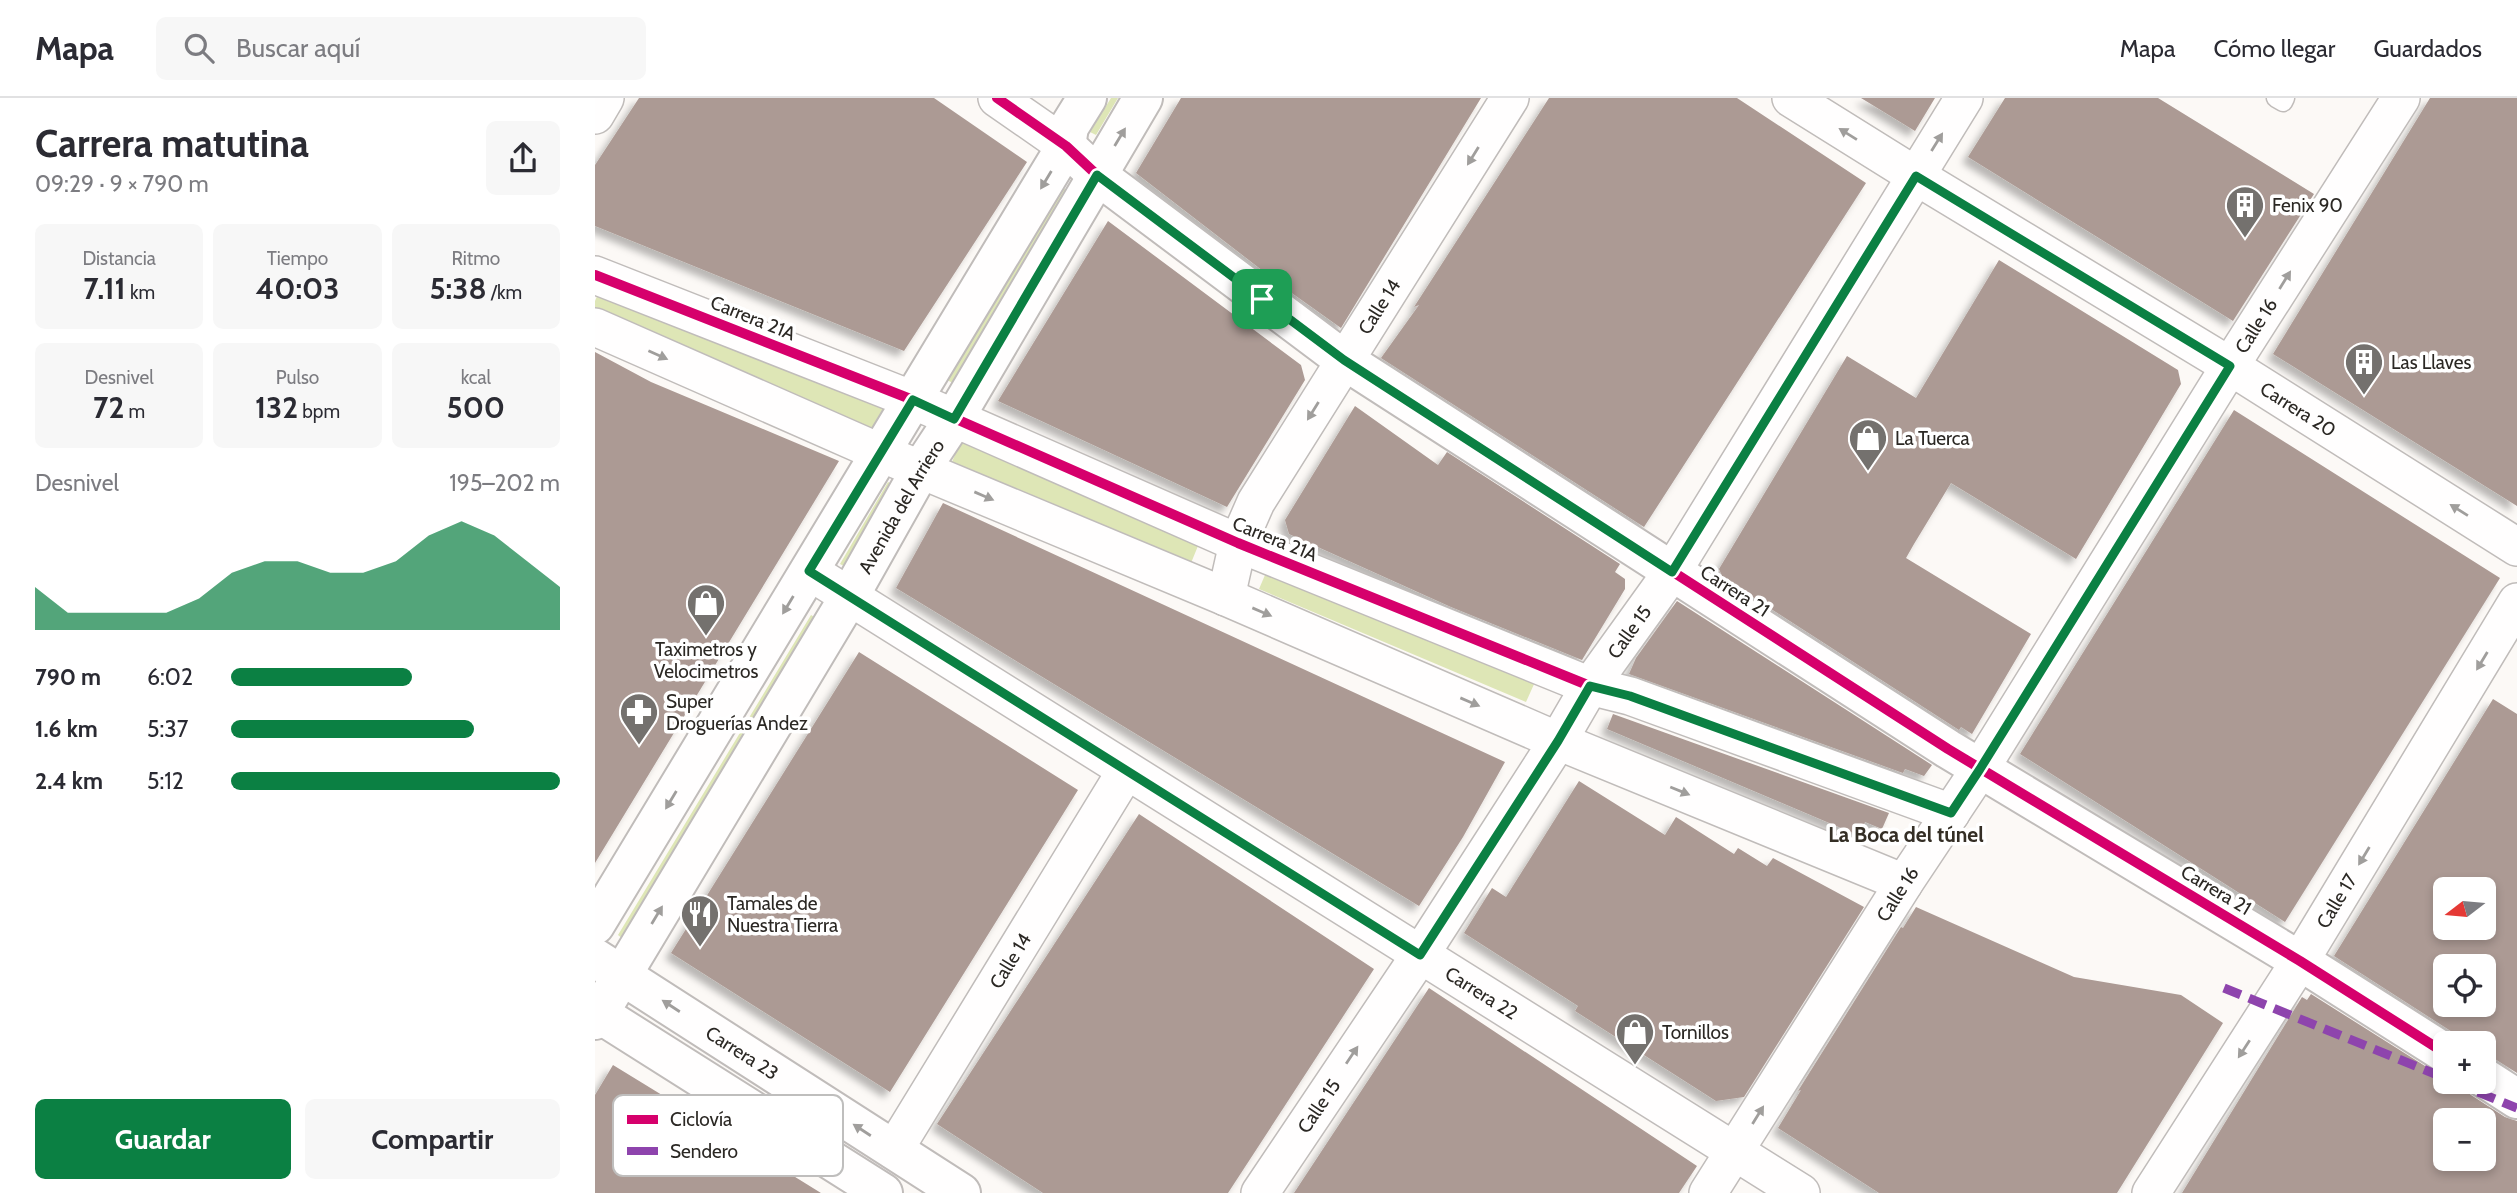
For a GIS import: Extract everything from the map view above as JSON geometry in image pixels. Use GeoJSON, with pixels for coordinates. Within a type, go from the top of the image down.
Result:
{"type":"FeatureCollection","features":[{"type":"Feature","properties":{"kind":"street"},"geometry":{"type":"LineString","coordinates":[[595,115],[605,98]]}},
{"type":"Feature","properties":{"kind":"street","name":"Carrera 21"},"geometry":{"type":"LineString","coordinates":[[997,98],[1066,146],[1097,175],[1344,360],[1980,769],[2301,961],[2433,1045]]}},
{"type":"Feature","properties":{"kind":"street"},"geometry":{"type":"LineString","coordinates":[[595,925],[1066,146],[1069,127],[1087,98]]}},
{"type":"Feature","properties":{"kind":"street","name":"Avenida del Arriero"},"geometry":{"type":"LineString","coordinates":[[596,1015],[608,966],[849,597],[921,469],[954,419],[1143,98]]}},
{"type":"Feature","properties":{"kind":"street","name":"Calle 14"},"geometry":{"type":"LineString","coordinates":[[1226,597],[1238,543],[1256,502],[1510,98]]}},
{"type":"Feature","properties":{"kind":"street","name":"Carrera 20"},"geometry":{"type":"LineString","coordinates":[[1791,98],[2230,366],[2517,547]]}},
{"type":"Feature","properties":{"kind":"street","name":"Calle 15"},"geometry":{"type":"LineString","coordinates":[[1259,1193],[1420,955],[1558,741],[1590,686],[1672,572],[1964,98]]}},
{"type":"Feature","properties":{"kind":"street","name":"Calle 16"},"geometry":{"type":"LineString","coordinates":[[1708,1193],[1904,883],[1980,769],[2230,366],[2401,98]]}},
{"type":"Feature","properties":{"kind":"street","name":"Carrera 21A"},"geometry":{"type":"LineString","coordinates":[[595,275],[913,400],[1238,543],[1590,686],[1630,696],[1951,813]]}},
{"type":"Feature","properties":{"kind":"street"},"geometry":{"type":"LineString","coordinates":[[595,327],[881,453],[1226,597],[1558,741],[1904,883]]}},
{"type":"Feature","properties":{"kind":"street","name":"Carrera 22"},"geometry":{"type":"LineString","coordinates":[[809,571],[1801,1193]]}},
{"type":"Feature","properties":{"kind":"street","name":"Calle 17"},"geometry":{"type":"LineString","coordinates":[[2151,1193],[2301,961],[2517,602]]}},
{"type":"Feature","properties":{"kind":"street","name":"Calle 14"},"geometry":{"type":"LineString","coordinates":[[894,1150],[1126,771]]}},
{"type":"Feature","properties":{"kind":"street","name":"Carrera 23"},"geometry":{"type":"LineString","coordinates":[[608,966],[809,1095]]}},
{"type":"Feature","properties":{"kind":"street"},"geometry":{"type":"LineString","coordinates":[[596,1015],[724,1095]]}},
{"type":"Feature","properties":{"kind":"street"},"geometry":{"type":"LineString","coordinates":[[2496,1085],[2517,1099]]}},
{"type":"Feature","properties":{"kind":"street","name":"Carrera 23"},"geometry":{"type":"LineString","coordinates":[[843,1117],[961,1193]]}},
{"type":"Feature","properties":{"kind":"street"},"geometry":{"type":"LineString","coordinates":[[843,1170],[877,1191]]}},
{"type":"Feature","properties":{"kind":"lane"},"geometry":{"type":"LineString","coordinates":[[2276,98],[2283,102],[2285,98]]}},
{"type":"Feature","properties":{"kind":"green space"},"geometry":{"type":"Polygon","coordinates":[[[1111,98],[1118,98],[1096,135],[1090,132],[1111,98]]]}},
{"type":"Feature","properties":{"kind":"green space"},"geometry":{"type":"Polygon","coordinates":[[[1063,188],[1069,191],[953,383],[947,380],[1063,188]]]}},
{"type":"Feature","properties":{"kind":"green space"},"geometry":{"type":"Polygon","coordinates":[[[601,287],[887,410],[878,431],[595,310],[595,301],[601,287]]]}},
{"type":"Feature","properties":{"kind":"green space"},"geometry":{"type":"Polygon","coordinates":[[[961,440],[1200,541],[1191,563],[952,462],[961,440]]]}},
{"type":"Feature","properties":{"kind":"green space"},"geometry":{"type":"Polygon","coordinates":[[[888,482],[894,485],[846,567],[840,564],[888,482]]]}},
{"type":"Feature","properties":{"kind":"green space"},"geometry":{"type":"Polygon","coordinates":[[[1268,568],[1535,682],[1526,702],[1259,589],[1268,568]]]}},
{"type":"Feature","properties":{"kind":"green space"},"geometry":{"type":"Polygon","coordinates":[[[811,615],[816,618],[623,939],[618,935],[811,615]]]}},
{"type":"Feature","properties":{"kind":"building"},"geometry":{"type":"Polygon","coordinates":[[[639,98],[934,98],[1027,162],[904,351],[595,226],[595,165],[639,98]]]}},
{"type":"Feature","properties":{"kind":"building"},"geometry":{"type":"Polygon","coordinates":[[[1181,98],[1481,98],[1341,328],[1136,173],[1181,98]]]}},
{"type":"Feature","properties":{"kind":"building"},"geometry":{"type":"Polygon","coordinates":[[[1549,98],[1737,98],[1866,183],[1644,527],[1381,358],[1419,305],[1414,307],[1549,98]]]}},
{"type":"Feature","properties":{"kind":"building"},"geometry":{"type":"Polygon","coordinates":[[[1861,98],[1935,98],[1915,131],[1861,98]]]}},
{"type":"Feature","properties":{"kind":"building"},"geometry":{"type":"Polygon","coordinates":[[[2005,98],[2158,98],[2314,194],[2233,321],[1968,157],[2005,98]]]}},
{"type":"Feature","properties":{"kind":"building"},"geometry":{"type":"Polygon","coordinates":[[[2430,98],[2517,98],[2517,506],[2273,354],[2430,98]]]}},
{"type":"Feature","properties":{"kind":"building"},"geometry":{"type":"Polygon","coordinates":[[[1108,221],[1301,365],[1305,380],[1227,507],[998,401],[1108,221]]]}},
{"type":"Feature","properties":{"kind":"building"},"geometry":{"type":"Polygon","coordinates":[[[1999,260],[2178,370],[2181,384],[2076,559],[1951,483],[1914,544],[1906,558],[2031,634],[1972,734],[1961,727],[1959,730],[1723,578],[1719,569],[1847,356],[1916,398],[1999,260]]]}},
{"type":"Feature","properties":{"kind":"building"},"geometry":{"type":"Polygon","coordinates":[[[595,352],[651,382],[839,461],[595,863],[595,352]]]}},
{"type":"Feature","properties":{"kind":"building"},"geometry":{"type":"Polygon","coordinates":[[[1355,406],[1438,465],[1447,452],[1620,564],[1615,572],[1625,579],[1625,589],[1582,660],[1451,607],[1289,534],[1285,520],[1355,406]]]}},
{"type":"Feature","properties":{"kind":"building"},"geometry":{"type":"Polygon","coordinates":[[[2234,410],[2500,578],[2285,922],[2020,754],[2234,410]]]}},
{"type":"Feature","properties":{"kind":"building"},"geometry":{"type":"Polygon","coordinates":[[[943,503],[1505,762],[1463,837],[1419,906],[896,588],[943,503]]]}},
{"type":"Feature","properties":{"kind":"building"},"geometry":{"type":"Polygon","coordinates":[[[1677,601],[1932,765],[1924,776],[1905,769],[1903,773],[1629,674],[1636,658],[1677,601]]]}},
{"type":"Feature","properties":{"kind":"building"},"geometry":{"type":"Polygon","coordinates":[[[859,652],[1078,790],[890,1092],[671,953],[859,652]]]}},
{"type":"Feature","properties":{"kind":"building"},"geometry":{"type":"Polygon","coordinates":[[[2493,699],[2517,714],[2517,1073],[2496,1060],[2496,1031],[2451,1031],[2334,956],[2493,699]]]}},
{"type":"Feature","properties":{"kind":"building"},"geometry":{"type":"Polygon","coordinates":[[[1613,714],[1889,813],[1882,829],[1865,822],[1860,836],[1607,729],[1613,714]]]}},
{"type":"Feature","properties":{"kind":"building"},"geometry":{"type":"Polygon","coordinates":[[[1579,781],[1665,835],[1676,817],[1734,854],[1738,848],[1767,866],[1773,858],[1864,907],[1744,1097],[1716,1101],[1575,1011],[1578,1006],[1464,933],[1492,888],[1506,897],[1579,781]]]}},
{"type":"Feature","properties":{"kind":"building"},"geometry":{"type":"Polygon","coordinates":[[[1139,814],[1374,969],[1228,1193],[1043,1193],[937,1124],[1139,814]]]}},
{"type":"Feature","properties":{"kind":"building"},"geometry":{"type":"Polygon","coordinates":[[[1916,907],[2074,977],[2181,995],[2223,1023],[2117,1193],[1879,1193],[1778,1128],[1801,1090],[1798,1091],[1916,907]]]}},
{"type":"Feature","properties":{"kind":"building"},"geometry":{"type":"Polygon","coordinates":[[[1429,988],[1697,1166],[1679,1193],[1294,1193],[1429,988]]]}},
{"type":"Feature","properties":{"kind":"building"},"geometry":{"type":"Polygon","coordinates":[[[2311,994],[2433,1071],[2433,1094],[2470,1094],[2491,1108],[2433,1108],[2433,1171],[2496,1171],[2496,1111],[2517,1121],[2517,1193],[2182,1193],[2302,997],[2307,1000],[2311,994]]]}},
{"type":"Feature","properties":{"kind":"building"},"geometry":{"type":"Polygon","coordinates":[[[613,1065],[662,1095],[613,1095],[613,1176],[793,1176],[821,1193],[595,1193],[595,1095],[613,1065]]]}},
{"type":"Feature","properties":{"kind":"marked path"},"geometry":{"type":"LineString","coordinates":[[2224,988],[2433,1073]]}},
{"type":"Feature","properties":{"kind":"marked path"},"geometry":{"type":"LineString","coordinates":[[2483,1094],[2517,1108]]}},
{"type":"Feature","properties":{"kind":"cycle path"},"geometry":{"type":"LineString","coordinates":[[997,98],[1066,146],[1097,175],[1344,360],[1948,749],[2300,961],[2433,1045]]}},
{"type":"Feature","properties":{"kind":"cycle path"},"geometry":{"type":"LineString","coordinates":[[595,275],[913,400],[1238,543],[1590,686],[1630,696],[1951,813]]}},
{"type":"Feature","properties":{"kind":"place","name":"Fenix 90"},"geometry":{"type":"Point","coordinates":[2245,239]}},
{"type":"Feature","properties":{"kind":"place","name":"Las Llaves"},"geometry":{"type":"Point","coordinates":[2364,396]}},
{"type":"Feature","properties":{"kind":"place","name":"La Tuerca"},"geometry":{"type":"Point","coordinates":[1868,472]}},
{"type":"Feature","properties":{"kind":"place","name":"Taximetros y Velocimetros"},"geometry":{"type":"Point","coordinates":[706,637]}},
{"type":"Feature","properties":{"kind":"place","name":"Super Droguerías Andez"},"geometry":{"type":"Point","coordinates":[639,746]}},
{"type":"Feature","properties":{"kind":"place","name":"Tamales de Nuestra Tierra"},"geometry":{"type":"Point","coordinates":[700,948]}},
{"type":"Feature","properties":{"kind":"place","name":"Tornillos"},"geometry":{"type":"Point","coordinates":[1635,1066]}},
{"type":"Feature","properties":{"kind":"district","name":"La Boca del túnel"},"geometry":{"type":"Point","coordinates":[1906,834]}},
{"type":"Feature","properties":{"kind":"route"},"geometry":{"type":"LineString","coordinates":[[1097,175],[1262,299],[1344,360],[1672,572],[1916,176],[2230,366],[1951,813],[1630,696],[1590,686],[1558,741],[1420,955],[809,571],[913,400],[954,419],[1097,175]]}}]}
